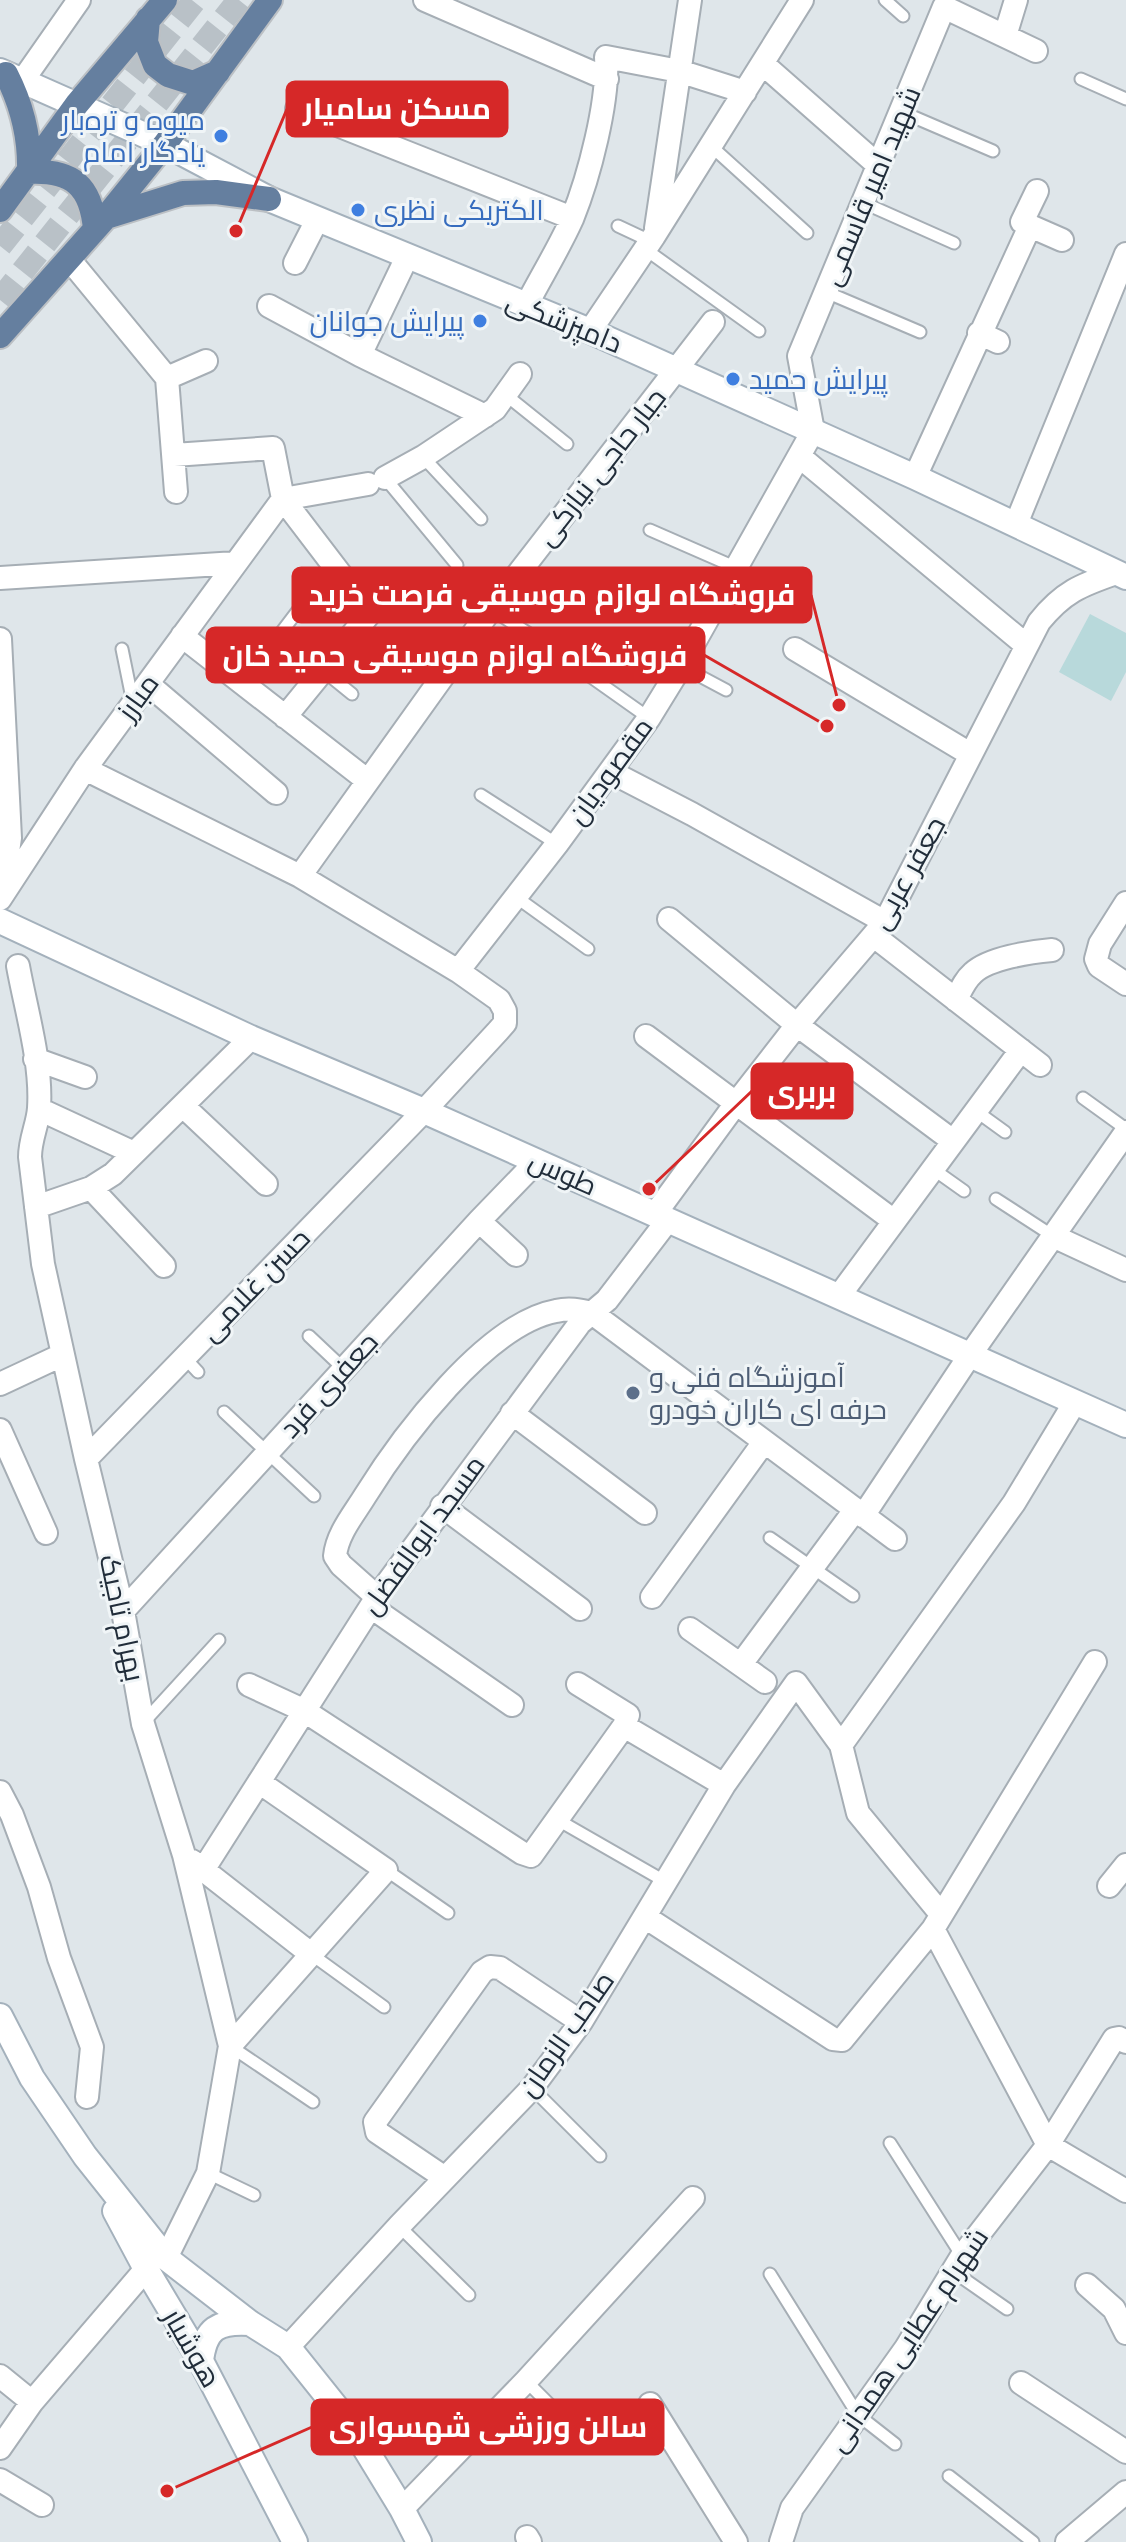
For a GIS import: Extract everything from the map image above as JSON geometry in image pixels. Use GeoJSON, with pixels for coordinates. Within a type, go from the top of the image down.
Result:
{"type":"FeatureCollection","features":[{"type":"Feature","properties":{"kind":"main road"},"geometry":{"type":"LineString","coordinates":[[0,210],[77,104],[165,0]]}},
{"type":"Feature","properties":{"kind":"main road"},"geometry":{"type":"LineString","coordinates":[[0,336],[101,223],[165,144],[270,0]]}},
{"type":"Feature","properties":{"kind":"main road"},"geometry":{"type":"LineString","coordinates":[[148,19],[146,42],[155,65],[168,75],[193,83],[219,72]]}},
{"type":"Feature","properties":{"kind":"main road","name":"دامپزشکی"},"geometry":{"type":"LineString","coordinates":[[10,75],[165,144],[269,199],[590,331],[915,477],[1121,575]]}},
{"type":"Feature","properties":{"kind":"main road"},"geometry":{"type":"LineString","coordinates":[[10,75],[26,129],[30,151],[29,172]]}},
{"type":"Feature","properties":{"kind":"main road"},"geometry":{"type":"LineString","coordinates":[[29,172],[45,171],[75,182],[86,192],[101,223]]}},
{"type":"Feature","properties":{"kind":"main road"},"geometry":{"type":"LineString","coordinates":[[101,223],[183,193],[216,192],[269,199]]}},
{"type":"Feature","properties":{"kind":"main road","name":"طوس"},"geometry":{"type":"LineString","coordinates":[[0,921],[251,1038],[424,1111],[1126,1425]]}},
{"type":"Feature","properties":{"kind":"main road","name":"هوشیار"},"geometry":{"type":"LineString","coordinates":[[0,2018],[32,2078],[156,2264],[201,2361],[295,2542]]}},
{"type":"Feature","properties":{"kind":"main road"},"geometry":{"type":"LineString","coordinates":[[156,2264],[288,2347],[352,2427],[419,2542]]}},
{"type":"Feature","properties":{"kind":"main road"},"geometry":{"type":"LineString","coordinates":[[201,2361],[203,2345],[213,2329],[230,2322],[250,2323]]}},
{"type":"Feature","properties":{"kind":"street"},"geometry":{"type":"LineString","coordinates":[[10,75],[79,0]]}},
{"type":"Feature","properties":{"kind":"street"},"geometry":{"type":"LineString","coordinates":[[425,0],[606,68],[679,71],[745,92]]}},
{"type":"Feature","properties":{"kind":"street"},"geometry":{"type":"LineString","coordinates":[[650,242],[690,0]]}},
{"type":"Feature","properties":{"kind":"street"},"geometry":{"type":"LineString","coordinates":[[590,331],[650,242],[802,0]]}},
{"type":"Feature","properties":{"kind":"street"},"geometry":{"type":"LineString","coordinates":[[1016,0],[1005,36],[1036,51]]}},
{"type":"Feature","properties":{"kind":"street","name":"شهید امیر قاسمی"},"geometry":{"type":"LineString","coordinates":[[813,431],[799,356],[944,7],[1005,36]]}},
{"type":"Feature","properties":{"kind":"street"},"geometry":{"type":"LineString","coordinates":[[763,64],[879,166]]}},
{"type":"Feature","properties":{"kind":"street"},"geometry":{"type":"LineString","coordinates":[[526,306],[572,218],[595,144],[606,68]]}},
{"type":"Feature","properties":{"kind":"street"},"geometry":{"type":"LineString","coordinates":[[297,109],[572,218]]}},
{"type":"Feature","properties":{"kind":"street"},"geometry":{"type":"LineString","coordinates":[[1037,191],[1022,222],[1062,240]]}},
{"type":"Feature","properties":{"kind":"street"},"geometry":{"type":"LineString","coordinates":[[295,263],[317,220]]}},
{"type":"Feature","properties":{"kind":"street"},"geometry":{"type":"LineString","coordinates":[[915,477],[962,397],[989,337],[1030,226]]}},
{"type":"Feature","properties":{"kind":"street"},"geometry":{"type":"LineString","coordinates":[[1016,524],[1121,281],[1126,254]]}},
{"type":"Feature","properties":{"kind":"street"},"geometry":{"type":"LineString","coordinates":[[360,355],[407,257]]}},
{"type":"Feature","properties":{"kind":"street"},"geometry":{"type":"LineString","coordinates":[[69,259],[167,378],[176,492]]}},
{"type":"Feature","properties":{"kind":"street"},"geometry":{"type":"LineString","coordinates":[[269,306],[485,416]]}},
{"type":"Feature","properties":{"kind":"street","name":"جبار حاجی نیازکی"},"geometry":{"type":"LineString","coordinates":[[300,876],[491,609],[713,322]]}},
{"type":"Feature","properties":{"kind":"street"},"geometry":{"type":"LineString","coordinates":[[167,378],[206,361]]}},
{"type":"Feature","properties":{"kind":"street"},"geometry":{"type":"LineString","coordinates":[[283,499],[376,481],[423,457],[495,409],[520,374]]}},
{"type":"Feature","properties":{"kind":"street","name":"مقصودیان"},"geometry":{"type":"LineString","coordinates":[[458,971],[557,844],[649,718],[813,431]]}},
{"type":"Feature","properties":{"kind":"street"},"geometry":{"type":"LineString","coordinates":[[174,455],[273,448],[283,499],[370,613],[285,717]]}},
{"type":"Feature","properties":{"kind":"street"},"geometry":{"type":"LineString","coordinates":[[799,456],[1026,645]]}},
{"type":"Feature","properties":{"kind":"street","name":"مبارز"},"geometry":{"type":"LineString","coordinates":[[0,899],[85,769],[283,499]]}},
{"type":"Feature","properties":{"kind":"street"},"geometry":{"type":"LineString","coordinates":[[0,578],[236,563]]}},
{"type":"Feature","properties":{"kind":"street","name":"جعفر عربی"},"geometry":{"type":"LineString","coordinates":[[661,1217],[737,1102],[797,1025],[880,929],[1026,645],[1054,603],[1074,588],[1121,575]]}},
{"type":"Feature","properties":{"kind":"street"},"geometry":{"type":"LineString","coordinates":[[182,636],[368,781]]}},
{"type":"Feature","properties":{"kind":"street"},"geometry":{"type":"LineString","coordinates":[[0,639],[2,746],[10,838],[0,883]]}},
{"type":"Feature","properties":{"kind":"street"},"geometry":{"type":"LineString","coordinates":[[795,649],[970,754]]}},
{"type":"Feature","properties":{"kind":"street"},"geometry":{"type":"LineString","coordinates":[[148,684],[276,793]]}},
{"type":"Feature","properties":{"kind":"street"},"geometry":{"type":"LineString","coordinates":[[85,769],[300,876],[458,971]]}},
{"type":"Feature","properties":{"kind":"street"},"geometry":{"type":"LineString","coordinates":[[611,772],[692,814],[880,929],[956,1000],[1040,1065]]}},
{"type":"Feature","properties":{"kind":"street"},"geometry":{"type":"LineString","coordinates":[[1126,903],[1100,944],[1096,959],[1099,966],[1126,984]]}},
{"type":"Feature","properties":{"kind":"street"},"geometry":{"type":"LineString","coordinates":[[669,919],[797,1025],[953,1141]]}},
{"type":"Feature","properties":{"kind":"street"},"geometry":{"type":"LineString","coordinates":[[956,1000],[963,984],[976,970],[1013,956],[1052,950]]}},
{"type":"Feature","properties":{"kind":"street","name":"بهرام تاجیک"},"geometry":{"type":"LineString","coordinates":[[0,2448],[32,2402],[156,2264],[208,2173],[230,2046],[184,1855],[143,1724],[123,1611],[43,1264],[30,1145],[39,1109],[35,1059],[18,966]]}},
{"type":"Feature","properties":{"kind":"street","name":"حسن غلامی"},"geometry":{"type":"LineString","coordinates":[[86,1459],[192,1365],[505,1023],[505,1011],[499,1000],[458,971]]}},
{"type":"Feature","properties":{"kind":"street"},"geometry":{"type":"LineString","coordinates":[[646,1036],[894,1221]]}},
{"type":"Feature","properties":{"kind":"street"},"geometry":{"type":"LineString","coordinates":[[36,1207],[91,1188],[113,1174],[251,1038]]}},
{"type":"Feature","properties":{"kind":"street"},"geometry":{"type":"LineString","coordinates":[[839,1296],[1021,1050]]}},
{"type":"Feature","properties":{"kind":"street"},"geometry":{"type":"LineString","coordinates":[[35,1059],[85,1077]]}},
{"type":"Feature","properties":{"kind":"street"},"geometry":{"type":"LineString","coordinates":[[183,1106],[266,1184]]}},
{"type":"Feature","properties":{"kind":"street"},"geometry":{"type":"LineString","coordinates":[[39,1109],[134,1153]]}},
{"type":"Feature","properties":{"kind":"street"},"geometry":{"type":"LineString","coordinates":[[741,1664],[859,1513],[1053,1236],[1123,1142]]}},
{"type":"Feature","properties":{"kind":"street","name":"جعفری فرد"},"geometry":{"type":"LineString","coordinates":[[123,1611],[537,1161]]}},
{"type":"Feature","properties":{"kind":"street"},"geometry":{"type":"LineString","coordinates":[[91,1188],[164,1266]]}},
{"type":"Feature","properties":{"kind":"street","name":"مسجد ابوالفضل"},"geometry":{"type":"LineString","coordinates":[[203,1870],[374,1602],[580,1323],[607,1300],[661,1217]]}},
{"type":"Feature","properties":{"kind":"street"},"geometry":{"type":"LineString","coordinates":[[479,1221],[516,1255]]}},
{"type":"Feature","properties":{"kind":"street"},"geometry":{"type":"LineString","coordinates":[[1053,1236],[1126,1270]]}},
{"type":"Feature","properties":{"kind":"street"},"geometry":{"type":"LineString","coordinates":[[512,1705],[374,1602],[335,1556],[340,1537],[388,1459],[455,1379],[513,1330],[553,1311],[574,1309],[592,1313],[895,1539]]}},
{"type":"Feature","properties":{"kind":"street"},"geometry":{"type":"LineString","coordinates":[[0,1384],[62,1355]]}},
{"type":"Feature","properties":{"kind":"street"},"geometry":{"type":"LineString","coordinates":[[1075,1402],[1014,1503],[841,1745],[858,1813],[937,1921],[1048,2145],[1126,2191]]}},
{"type":"Feature","properties":{"kind":"street"},"geometry":{"type":"LineString","coordinates":[[512,1413],[645,1513]]}},
{"type":"Feature","properties":{"kind":"street"},"geometry":{"type":"LineString","coordinates":[[0,1430],[46,1533]]}},
{"type":"Feature","properties":{"kind":"street"},"geometry":{"type":"LineString","coordinates":[[652,1597],[764,1442]]}},
{"type":"Feature","properties":{"kind":"street"},"geometry":{"type":"LineString","coordinates":[[442,1506],[580,1609]]}},
{"type":"Feature","properties":{"kind":"street"},"geometry":{"type":"LineString","coordinates":[[690,1629],[765,1682]]}},
{"type":"Feature","properties":{"kind":"street"},"geometry":{"type":"LineString","coordinates":[[645,1917],[837,2041],[842,2040],[937,1921],[1095,1662]]}},
{"type":"Feature","properties":{"kind":"street","name":"صاحب الزمان"},"geometry":{"type":"LineString","coordinates":[[288,2347],[532,2088],[581,2022],[724,1785],[796,1683],[841,1745]]}},
{"type":"Feature","properties":{"kind":"street"},"geometry":{"type":"LineString","coordinates":[[249,1685],[303,1710],[531,1856],[624,1726],[628,1715],[578,1684]]}},
{"type":"Feature","properties":{"kind":"street"},"geometry":{"type":"LineString","coordinates":[[624,1726],[724,1785]]}},
{"type":"Feature","properties":{"kind":"street"},"geometry":{"type":"LineString","coordinates":[[230,2046],[386,1870],[259,1782]]}},
{"type":"Feature","properties":{"kind":"street"},"geometry":{"type":"LineString","coordinates":[[0,1792],[34,1873],[59,1958],[92,2047],[87,2097]]}},
{"type":"Feature","properties":{"kind":"street"},"geometry":{"type":"LineString","coordinates":[[184,1855],[311,1954]]}},
{"type":"Feature","properties":{"kind":"street"},"geometry":{"type":"LineString","coordinates":[[1109,1886],[1126,1865]]}},
{"type":"Feature","properties":{"kind":"street"},"geometry":{"type":"LineString","coordinates":[[445,2178],[377,2132],[375,2122],[482,1972],[490,1967],[500,1968],[581,2022]]}},
{"type":"Feature","properties":{"kind":"street","name":"شهرام عطایی همدانی"},"geometry":{"type":"LineString","coordinates":[[781,2542],[792,2508],[906,2348],[958,2264],[1048,2145],[1114,2039],[1126,2042]]}},
{"type":"Feature","properties":{"kind":"street"},"geometry":{"type":"LineString","coordinates":[[402,2509],[526,2381],[693,2198]]}},
{"type":"Feature","properties":{"kind":"street"},"geometry":{"type":"LineString","coordinates":[[1087,2285],[1114,2309],[1126,2333]]}},
{"type":"Feature","properties":{"kind":"street"},"geometry":{"type":"LineString","coordinates":[[0,2376],[32,2402]]}},
{"type":"Feature","properties":{"kind":"street"},"geometry":{"type":"LineString","coordinates":[[1021,2383],[1126,2452]]}},
{"type":"Feature","properties":{"kind":"street"},"geometry":{"type":"LineString","coordinates":[[650,2404],[736,2542]]}},
{"type":"Feature","properties":{"kind":"street"},"geometry":{"type":"LineString","coordinates":[[0,2480],[42,2505]]}},
{"type":"Feature","properties":{"kind":"street"},"geometry":{"type":"LineString","coordinates":[[1067,2542],[1126,2492]]}},
{"type":"Feature","properties":{"kind":"lane"},"geometry":{"type":"LineString","coordinates":[[885,0],[903,16]]}},
{"type":"Feature","properties":{"kind":"lane"},"geometry":{"type":"LineString","coordinates":[[1081,79],[1126,99]]}},
{"type":"Feature","properties":{"kind":"lane"},"geometry":{"type":"LineString","coordinates":[[902,112],[993,151]]}},
{"type":"Feature","properties":{"kind":"lane"},"geometry":{"type":"LineString","coordinates":[[711,146],[807,233]]}},
{"type":"Feature","properties":{"kind":"lane"},"geometry":{"type":"LineString","coordinates":[[864,203],[954,243]]}},
{"type":"Feature","properties":{"kind":"lane"},"geometry":{"type":"LineString","coordinates":[[618,226],[650,242],[759,331]]}},
{"type":"Feature","properties":{"kind":"lane"},"geometry":{"type":"LineString","coordinates":[[826,292],[920,332]]}},
{"type":"Feature","properties":{"kind":"lane"},"geometry":{"type":"LineString","coordinates":[[506,395],[567,444]]}},
{"type":"Feature","properties":{"kind":"lane"},"geometry":{"type":"LineString","coordinates":[[423,457],[481,519]]}},
{"type":"Feature","properties":{"kind":"lane"},"geometry":{"type":"LineString","coordinates":[[376,481],[457,565]]}},
{"type":"Feature","properties":{"kind":"lane"},"geometry":{"type":"LineString","coordinates":[[650,530],[737,568],[775,589]]}},
{"type":"Feature","properties":{"kind":"lane"},"geometry":{"type":"LineString","coordinates":[[243,683],[299,609]]}},
{"type":"Feature","properties":{"kind":"lane"},"geometry":{"type":"LineString","coordinates":[[491,609],[528,633]]}},
{"type":"Feature","properties":{"kind":"lane"},"geometry":{"type":"LineString","coordinates":[[122,649],[133,703]]}},
{"type":"Feature","properties":{"kind":"lane"},"geometry":{"type":"LineString","coordinates":[[459,654],[488,673]]}},
{"type":"Feature","properties":{"kind":"lane"},"geometry":{"type":"LineString","coordinates":[[304,655],[352,694]]}},
{"type":"Feature","properties":{"kind":"lane"},"geometry":{"type":"LineString","coordinates":[[560,655],[649,718]]}},
{"type":"Feature","properties":{"kind":"lane"},"geometry":{"type":"LineString","coordinates":[[681,666],[726,690]]}},
{"type":"Feature","properties":{"kind":"lane"},"geometry":{"type":"LineString","coordinates":[[481,795],[557,844]]}},
{"type":"Feature","properties":{"kind":"lane"},"geometry":{"type":"LineString","coordinates":[[516,897],[588,949]]}},
{"type":"Feature","properties":{"kind":"lane"},"geometry":{"type":"LineString","coordinates":[[1083,1098],[1123,1142]]}},
{"type":"Feature","properties":{"kind":"lane"},"geometry":{"type":"LineString","coordinates":[[976,1111],[1005,1132]]}},
{"type":"Feature","properties":{"kind":"lane"},"geometry":{"type":"LineString","coordinates":[[933,1169],[964,1191]]}},
{"type":"Feature","properties":{"kind":"lane"},"geometry":{"type":"LineString","coordinates":[[996,1199],[1053,1236]]}},
{"type":"Feature","properties":{"kind":"lane"},"geometry":{"type":"LineString","coordinates":[[309,1336],[344,1369]]}},
{"type":"Feature","properties":{"kind":"lane"},"geometry":{"type":"LineString","coordinates":[[224,1412],[314,1496]]}},
{"type":"Feature","properties":{"kind":"lane"},"geometry":{"type":"LineString","coordinates":[[770,1538],[853,1596]]}},
{"type":"Feature","properties":{"kind":"lane"},"geometry":{"type":"LineString","coordinates":[[143,1724],[219,1640]]}},
{"type":"Feature","properties":{"kind":"lane"},"geometry":{"type":"LineString","coordinates":[[558,1820],[666,1882]]}},
{"type":"Feature","properties":{"kind":"lane"},"geometry":{"type":"LineString","coordinates":[[386,1870],[448,1913]]}},
{"type":"Feature","properties":{"kind":"lane"},"geometry":{"type":"LineString","coordinates":[[311,1954],[384,2007]]}},
{"type":"Feature","properties":{"kind":"lane"},"geometry":{"type":"LineString","coordinates":[[230,2046],[313,2102]]}},
{"type":"Feature","properties":{"kind":"lane"},"geometry":{"type":"LineString","coordinates":[[532,2088],[600,2156]]}},
{"type":"Feature","properties":{"kind":"lane"},"geometry":{"type":"LineString","coordinates":[[890,2143],[958,2264],[1007,2309]]}},
{"type":"Feature","properties":{"kind":"lane"},"geometry":{"type":"LineString","coordinates":[[208,2173],[254,2195]]}},
{"type":"Feature","properties":{"kind":"lane"},"geometry":{"type":"LineString","coordinates":[[399,2226],[469,2295]]}},
{"type":"Feature","properties":{"kind":"lane"},"geometry":{"type":"LineString","coordinates":[[770,2274],[858,2415],[895,2444]]}},
{"type":"Feature","properties":{"kind":"lane"},"geometry":{"type":"LineString","coordinates":[[526,2381],[550,2405]]}},
{"type":"Feature","properties":{"kind":"lane"},"geometry":{"type":"LineString","coordinates":[[949,2476],[1033,2542]]}},
{"type":"Feature","properties":{"kind":"shaded area"},"geometry":{"type":"Polygon","coordinates":[[[1090,614],[1126,633],[1126,672],[1111,701],[1059,672],[1090,614]]]}},
{"type":"Feature","properties":{"kind":"tunnel"},"geometry":{"type":"LineString","coordinates":[[0,246],[195,0]]}},
{"type":"Feature","properties":{"kind":"tunnel"},"geometry":{"type":"LineString","coordinates":[[0,300],[239,0]]}},
{"type":"Feature","properties":{"kind":"place","name":"میوه و تره‌بار یادگار امام"},"geometry":{"type":"Point","coordinates":[221,136]}},
{"type":"Feature","properties":{"kind":"place","name":"الکتریکی نظری"},"geometry":{"type":"Point","coordinates":[358,210]}},
{"type":"Feature","properties":{"kind":"place","name":"مسکن سامیار"},"geometry":{"type":"Point","coordinates":[236,231]}},
{"type":"Feature","properties":{"kind":"place","name":"پیرایش جوانان"},"geometry":{"type":"Point","coordinates":[480,321]}},
{"type":"Feature","properties":{"kind":"place","name":"پیرایش حمید"},"geometry":{"type":"Point","coordinates":[733,379]}},
{"type":"Feature","properties":{"kind":"place","name":"فروشگاه لوازم موسیقی فرصت خرید"},"geometry":{"type":"Point","coordinates":[839,705]}},
{"type":"Feature","properties":{"kind":"place","name":"فروشگاه لوازم موسیقی حمید خان"},"geometry":{"type":"Point","coordinates":[827,726]}},
{"type":"Feature","properties":{"kind":"place","name":"بربری"},"geometry":{"type":"Point","coordinates":[649,1189]}},
{"type":"Feature","properties":{"kind":"place","name":"آموزشگاه فنی و حرفه ای کاران خودرو"},"geometry":{"type":"Point","coordinates":[633,1393]}},
{"type":"Feature","properties":{"kind":"place","name":"سالن ورزشی شهسواری"},"geometry":{"type":"Point","coordinates":[167,2491]}}]}
